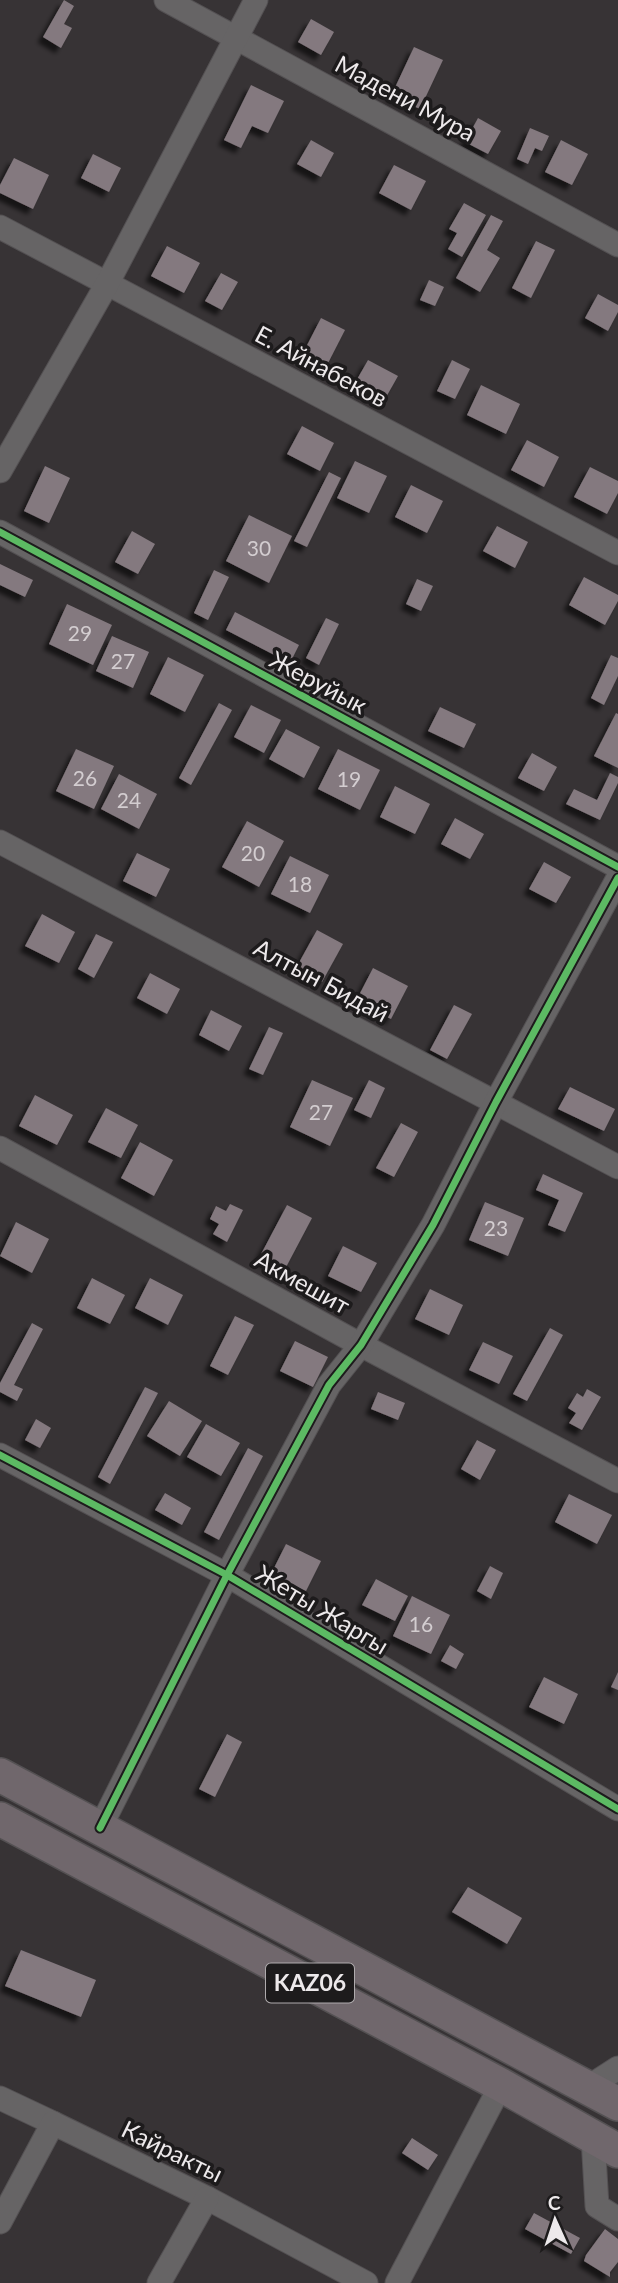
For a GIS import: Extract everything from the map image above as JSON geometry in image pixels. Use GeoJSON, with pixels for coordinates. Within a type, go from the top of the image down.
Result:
{"type":"FeatureCollection","features":[{"type":"Feature","properties":{"kind":"highway","name":"KАZ06"},"geometry":{"type":"LineString","coordinates":[[0,1775],[618,2104]]}},
{"type":"Feature","properties":{"kind":"highway","name":"KАZ06"},"geometry":{"type":"LineString","coordinates":[[0,1819],[501,2085],[605,2145]]}},
{"type":"Feature","properties":{"kind":"street","name":"Мадени Мура"},"geometry":{"type":"LineString","coordinates":[[166,0],[618,244]]}},
{"type":"Feature","properties":{"kind":"street"},"geometry":{"type":"LineString","coordinates":[[0,471],[107,284],[257,0]]}},
{"type":"Feature","properties":{"kind":"street","name":"Е. Айнабеков"},"geometry":{"type":"LineString","coordinates":[[0,227],[618,554]]}},
{"type":"Feature","properties":{"kind":"street","name":"Жеруйык"},"geometry":{"type":"LineString","coordinates":[[0,532],[618,867]]}},
{"type":"Feature","properties":{"kind":"street","name":"Алтын Бидай"},"geometry":{"type":"LineString","coordinates":[[0,842],[618,1167]]}},
{"type":"Feature","properties":{"kind":"street"},"geometry":{"type":"LineString","coordinates":[[100,1829],[227,1575],[329,1384],[361,1345],[433,1225],[496,1102],[618,878]]}},
{"type":"Feature","properties":{"kind":"street","name":"Акмешит"},"geometry":{"type":"LineString","coordinates":[[0,1148],[361,1345],[618,1481]]}},
{"type":"Feature","properties":{"kind":"street","name":"Жеты Жаргы"},"geometry":{"type":"LineString","coordinates":[[0,1455],[227,1575],[618,1809]]}},
{"type":"Feature","properties":{"kind":"street"},"geometry":{"type":"LineString","coordinates":[[587,2088],[618,2068]]}},
{"type":"Feature","properties":{"kind":"street"},"geometry":{"type":"LineString","coordinates":[[397,2283],[501,2085]]}},
{"type":"Feature","properties":{"kind":"street","name":"Кайракты"},"geometry":{"type":"LineString","coordinates":[[0,2098],[207,2198],[366,2283]]}},
{"type":"Feature","properties":{"kind":"street"},"geometry":{"type":"LineString","coordinates":[[0,2222],[53,2123]]}},
{"type":"Feature","properties":{"kind":"street"},"geometry":{"type":"LineString","coordinates":[[605,2145],[597,2206],[618,2219]]}},
{"type":"Feature","properties":{"kind":"street"},"geometry":{"type":"LineString","coordinates":[[159,2283],[207,2198]]}},
{"type":"Feature","properties":{"kind":"building"},"geometry":{"type":"Polygon","coordinates":[[[64,0],[74,6],[64,24],[72,28],[61,48],[43,37],[64,0]]]}},
{"type":"Feature","properties":{"kind":"building"},"geometry":{"type":"Polygon","coordinates":[[[311,19],[334,32],[321,55],[298,42],[311,19]]]}},
{"type":"Feature","properties":{"kind":"building"},"geometry":{"type":"Polygon","coordinates":[[[414,47],[443,60],[420,109],[391,96],[414,47]]]}},
{"type":"Feature","properties":{"kind":"building"},"geometry":{"type":"Polygon","coordinates":[[[251,85],[284,101],[268,133],[252,126],[241,148],[224,140],[251,85]]]}},
{"type":"Feature","properties":{"kind":"building"},"geometry":{"type":"Polygon","coordinates":[[[478,118],[501,131],[488,154],[465,142],[478,118]]]}},
{"type":"Feature","properties":{"kind":"building"},"geometry":{"type":"Polygon","coordinates":[[[530,128],[549,136],[542,151],[535,148],[528,164],[517,159],[530,128]]]}},
{"type":"Feature","properties":{"kind":"building"},"geometry":{"type":"Polygon","coordinates":[[[311,140],[334,153],[321,177],[297,164],[311,140]]]}},
{"type":"Feature","properties":{"kind":"building"},"geometry":{"type":"Polygon","coordinates":[[[561,140],[588,154],[572,185],[545,172],[561,140]]]}},
{"type":"Feature","properties":{"kind":"building"},"geometry":{"type":"Polygon","coordinates":[[[93,154],[121,168],[109,192],[81,178],[93,154]]]}},
{"type":"Feature","properties":{"kind":"building"},"geometry":{"type":"Polygon","coordinates":[[[14,158],[49,175],[33,209],[0,193],[0,185],[14,158]]]}},
{"type":"Feature","properties":{"kind":"building"},"geometry":{"type":"Polygon","coordinates":[[[394,165],[426,181],[411,210],[379,193],[394,165]]]}},
{"type":"Feature","properties":{"kind":"building"},"geometry":{"type":"Polygon","coordinates":[[[464,203],[486,215],[462,257],[448,249],[457,233],[449,229],[464,203]]]}},
{"type":"Feature","properties":{"kind":"building"},"geometry":{"type":"Polygon","coordinates":[[[491,215],[503,221],[487,250],[500,258],[480,292],[456,278],[491,215]]]}},
{"type":"Feature","properties":{"kind":"building"},"geometry":{"type":"Polygon","coordinates":[[[536,241],[555,250],[531,298],[512,288],[536,241]]]}},
{"type":"Feature","properties":{"kind":"building"},"geometry":{"type":"Polygon","coordinates":[[[167,246],[200,263],[184,293],[151,276],[167,246]]]}},
{"type":"Feature","properties":{"kind":"building"},"geometry":{"type":"Polygon","coordinates":[[[221,273],[238,282],[222,310],[205,301],[221,273]]]}},
{"type":"Feature","properties":{"kind":"building"},"geometry":{"type":"Polygon","coordinates":[[[429,280],[444,287],[435,306],[420,300],[429,280]]]}},
{"type":"Feature","properties":{"kind":"building"},"geometry":{"type":"Polygon","coordinates":[[[598,294],[618,305],[618,312],[608,331],[585,318],[598,294]]]}},
{"type":"Feature","properties":{"kind":"building"},"geometry":{"type":"Polygon","coordinates":[[[321,318],[345,330],[326,367],[302,355],[321,318]]]}},
{"type":"Feature","properties":{"kind":"building"},"geometry":{"type":"Polygon","coordinates":[[[368,360],[398,376],[385,399],[355,383],[368,360]]]}},
{"type":"Feature","properties":{"kind":"building"},"geometry":{"type":"Polygon","coordinates":[[[452,360],[470,369],[455,399],[437,391],[452,360]]]}},
{"type":"Feature","properties":{"kind":"building"},"geometry":{"type":"Polygon","coordinates":[[[481,385],[520,404],[506,434],[467,415],[481,385]]]}},
{"type":"Feature","properties":{"kind":"building"},"geometry":{"type":"Polygon","coordinates":[[[302,426],[334,443],[320,471],[287,454],[302,426]]]}},
{"type":"Feature","properties":{"kind":"building"},"geometry":{"type":"Polygon","coordinates":[[[527,440],[559,457],[544,487],[511,470],[527,440]]]}},
{"type":"Feature","properties":{"kind":"building"},"geometry":{"type":"Polygon","coordinates":[[[355,461],[387,476],[369,513],[337,498],[355,461]]]}},
{"type":"Feature","properties":{"kind":"building"},"geometry":{"type":"Polygon","coordinates":[[[45,466],[70,478],[49,523],[24,511],[45,466]]]}},
{"type":"Feature","properties":{"kind":"building"},"geometry":{"type":"Polygon","coordinates":[[[590,467],[618,481],[618,493],[607,514],[574,497],[590,467]]]}},
{"type":"Feature","properties":{"kind":"building"},"geometry":{"type":"Polygon","coordinates":[[[329,472],[341,478],[307,547],[294,541],[329,472]]]}},
{"type":"Feature","properties":{"kind":"building"},"geometry":{"type":"Polygon","coordinates":[[[411,485],[443,501],[427,533],[395,517],[411,485]]]}},
{"type":"Feature","properties":{"kind":"building"},"geometry":{"type":"Polygon","coordinates":[[[249,515],[292,536],[269,583],[226,561],[249,515]]]}},
{"type":"Feature","properties":{"kind":"building"},"geometry":{"type":"Polygon","coordinates":[[[497,526],[528,542],[515,568],[483,551],[497,526]]]}},
{"type":"Feature","properties":{"kind":"building"},"geometry":{"type":"Polygon","coordinates":[[[132,531],[155,544],[138,574],[115,562],[132,531]]]}},
{"type":"Feature","properties":{"kind":"building"},"geometry":{"type":"Polygon","coordinates":[[[0,564],[33,580],[25,597],[0,585],[0,564]]]}},
{"type":"Feature","properties":{"kind":"building"},"geometry":{"type":"Polygon","coordinates":[[[214,570],[229,577],[208,620],[194,613],[214,570]]]}},
{"type":"Feature","properties":{"kind":"building"},"geometry":{"type":"Polygon","coordinates":[[[584,577],[618,595],[618,601],[605,625],[569,605],[584,577]]]}},
{"type":"Feature","properties":{"kind":"building"},"geometry":{"type":"Polygon","coordinates":[[[417,579],[433,586],[421,611],[406,604],[417,579]]]}},
{"type":"Feature","properties":{"kind":"building"},"geometry":{"type":"Polygon","coordinates":[[[67,604],[112,625],[93,665],[49,644],[67,604]]]}},
{"type":"Feature","properties":{"kind":"building"},"geometry":{"type":"Polygon","coordinates":[[[235,612],[299,645],[290,663],[226,630],[235,612]]]}},
{"type":"Feature","properties":{"kind":"building"},"geometry":{"type":"Polygon","coordinates":[[[326,618],[339,624],[319,665],[306,658],[326,618]]]}},
{"type":"Feature","properties":{"kind":"building"},"geometry":{"type":"Polygon","coordinates":[[[112,636],[149,652],[133,688],[96,671],[112,636]]]}},
{"type":"Feature","properties":{"kind":"building"},"geometry":{"type":"Polygon","coordinates":[[[611,655],[618,658],[618,676],[604,705],[591,698],[611,655]]]}},
{"type":"Feature","properties":{"kind":"building"},"geometry":{"type":"Polygon","coordinates":[[[168,657],[204,675],[185,712],[150,694],[168,657]]]}},
{"type":"Feature","properties":{"kind":"building"},"geometry":{"type":"Polygon","coordinates":[[[219,703],[232,710],[191,785],[179,778],[219,703]]]}},
{"type":"Feature","properties":{"kind":"building"},"geometry":{"type":"Polygon","coordinates":[[[251,705],[281,720],[264,753],[234,737],[251,705]]]}},
{"type":"Feature","properties":{"kind":"building"},"geometry":{"type":"Polygon","coordinates":[[[440,707],[476,724],[464,748],[428,731],[440,707]]]}},
{"type":"Feature","properties":{"kind":"building"},"geometry":{"type":"Polygon","coordinates":[[[616,713],[618,714],[618,768],[594,756],[616,713]]]}},
{"type":"Feature","properties":{"kind":"building"},"geometry":{"type":"Polygon","coordinates":[[[286,729],[320,747],[304,778],[269,759],[286,729]]]}},
{"type":"Feature","properties":{"kind":"building"},"geometry":{"type":"Polygon","coordinates":[[[76,749],[114,766],[94,809],[56,791],[76,749]]]}},
{"type":"Feature","properties":{"kind":"building"},"geometry":{"type":"Polygon","coordinates":[[[338,749],[380,770],[360,810],[318,789],[338,749]]]}},
{"type":"Feature","properties":{"kind":"building"},"geometry":{"type":"Polygon","coordinates":[[[532,753],[557,767],[544,791],[518,778],[532,753]]]}},
{"type":"Feature","properties":{"kind":"building"},"geometry":{"type":"Polygon","coordinates":[[[610,773],[618,777],[618,783],[600,820],[566,804],[574,789],[597,800],[610,773]]]}},
{"type":"Feature","properties":{"kind":"building"},"geometry":{"type":"Polygon","coordinates":[[[119,774],[157,794],[139,829],[101,809],[119,774]]]}},
{"type":"Feature","properties":{"kind":"building"},"geometry":{"type":"Polygon","coordinates":[[[395,786],[430,804],[415,834],[380,817],[395,786]]]}},
{"type":"Feature","properties":{"kind":"building"},"geometry":{"type":"Polygon","coordinates":[[[455,818],[484,834],[470,859],[441,844],[455,818]]]}},
{"type":"Feature","properties":{"kind":"building"},"geometry":{"type":"Polygon","coordinates":[[[247,821],[284,841],[259,887],[222,867],[247,821]]]}},
{"type":"Feature","properties":{"kind":"building"},"geometry":{"type":"Polygon","coordinates":[[[137,853],[170,869],[156,897],[123,881],[137,853]]]}},
{"type":"Feature","properties":{"kind":"building"},"geometry":{"type":"Polygon","coordinates":[[[290,856],[329,875],[310,913],[271,894],[290,856]]]}},
{"type":"Feature","properties":{"kind":"building"},"geometry":{"type":"Polygon","coordinates":[[[544,862],[571,877],[556,903],[529,889],[544,862]]]}},
{"type":"Feature","properties":{"kind":"building"},"geometry":{"type":"Polygon","coordinates":[[[42,914],[75,932],[59,963],[25,946],[42,914]]]}},
{"type":"Feature","properties":{"kind":"building"},"geometry":{"type":"Polygon","coordinates":[[[317,930],[343,944],[322,982],[296,968],[317,930]]]}},
{"type":"Feature","properties":{"kind":"building"},"geometry":{"type":"Polygon","coordinates":[[[96,934],[113,942],[94,978],[78,969],[96,934]]]}},
{"type":"Feature","properties":{"kind":"building"},"geometry":{"type":"Polygon","coordinates":[[[373,968],[408,986],[391,1019],[356,1001],[373,968]]]}},
{"type":"Feature","properties":{"kind":"building"},"geometry":{"type":"Polygon","coordinates":[[[150,973],[180,989],[167,1014],[137,998],[150,973]]]}},
{"type":"Feature","properties":{"kind":"building"},"geometry":{"type":"Polygon","coordinates":[[[454,1005],[472,1014],[447,1059],[430,1050],[454,1005]]]}},
{"type":"Feature","properties":{"kind":"building"},"geometry":{"type":"Polygon","coordinates":[[[211,1010],[242,1026],[229,1051],[199,1035],[211,1010]]]}},
{"type":"Feature","properties":{"kind":"building"},"geometry":{"type":"Polygon","coordinates":[[[269,1027],[283,1033],[263,1075],[249,1069],[269,1027]]]}},
{"type":"Feature","properties":{"kind":"building"},"geometry":{"type":"Polygon","coordinates":[[[312,1080],[353,1098],[330,1146],[290,1127],[312,1080]]]}},
{"type":"Feature","properties":{"kind":"building"},"geometry":{"type":"Polygon","coordinates":[[[369,1080],[385,1088],[371,1118],[354,1110],[369,1080]]]}},
{"type":"Feature","properties":{"kind":"building"},"geometry":{"type":"Polygon","coordinates":[[[570,1087],[615,1109],[604,1131],[558,1109],[570,1087]]]}},
{"type":"Feature","properties":{"kind":"building"},"geometry":{"type":"Polygon","coordinates":[[[35,1095],[73,1115],[57,1145],[19,1126],[35,1095]]]}},
{"type":"Feature","properties":{"kind":"building"},"geometry":{"type":"Polygon","coordinates":[[[106,1108],[138,1125],[121,1158],[88,1142],[106,1108]]]}},
{"type":"Feature","properties":{"kind":"building"},"geometry":{"type":"Polygon","coordinates":[[[401,1123],[418,1132],[394,1177],[376,1168],[401,1123]]]}},
{"type":"Feature","properties":{"kind":"building"},"geometry":{"type":"Polygon","coordinates":[[[140,1142],[173,1160],[154,1196],[121,1178],[140,1142]]]}},
{"type":"Feature","properties":{"kind":"building"},"geometry":{"type":"Polygon","coordinates":[[[543,1174],[583,1193],[565,1232],[548,1225],[559,1200],[536,1190],[543,1174]]]}},
{"type":"Feature","properties":{"kind":"building"},"geometry":{"type":"Polygon","coordinates":[[[485,1202],[524,1218],[508,1256],[469,1240],[485,1202]]]}},
{"type":"Feature","properties":{"kind":"building"},"geometry":{"type":"Polygon","coordinates":[[[230,1204],[243,1210],[227,1242],[213,1234],[219,1224],[210,1219],[216,1206],[226,1211],[230,1204]]]}},
{"type":"Feature","properties":{"kind":"building"},"geometry":{"type":"Polygon","coordinates":[[[287,1205],[312,1218],[284,1271],[259,1258],[287,1205]]]}},
{"type":"Feature","properties":{"kind":"building"},"geometry":{"type":"Polygon","coordinates":[[[16,1222],[49,1239],[32,1273],[0,1256],[16,1222]]]}},
{"type":"Feature","properties":{"kind":"building"},"geometry":{"type":"Polygon","coordinates":[[[343,1246],[377,1263],[361,1292],[328,1276],[343,1246]]]}},
{"type":"Feature","properties":{"kind":"building"},"geometry":{"type":"Polygon","coordinates":[[[92,1278],[125,1295],[110,1324],[77,1308],[92,1278]]]}},
{"type":"Feature","properties":{"kind":"building"},"geometry":{"type":"Polygon","coordinates":[[[150,1278],[183,1295],[168,1325],[135,1308],[150,1278]]]}},
{"type":"Feature","properties":{"kind":"building"},"geometry":{"type":"Polygon","coordinates":[[[430,1289],[463,1305],[449,1335],[415,1319],[430,1289]]]}},
{"type":"Feature","properties":{"kind":"building"},"geometry":{"type":"Polygon","coordinates":[[[235,1316],[254,1325],[228,1375],[210,1366],[235,1316]]]}},
{"type":"Feature","properties":{"kind":"building"},"geometry":{"type":"Polygon","coordinates":[[[32,1323],[43,1329],[14,1385],[23,1389],[17,1401],[0,1392],[0,1383],[32,1323]]]}},
{"type":"Feature","properties":{"kind":"building"},"geometry":{"type":"Polygon","coordinates":[[[550,1328],[563,1335],[527,1401],[513,1394],[550,1328]]]}},
{"type":"Feature","properties":{"kind":"building"},"geometry":{"type":"Polygon","coordinates":[[[295,1341],[328,1357],[313,1387],[280,1371],[295,1341]]]}},
{"type":"Feature","properties":{"kind":"building"},"geometry":{"type":"Polygon","coordinates":[[[483,1342],[513,1356],[499,1384],[469,1370],[483,1342]]]}},
{"type":"Feature","properties":{"kind":"building"},"geometry":{"type":"Polygon","coordinates":[[[145,1387],[158,1393],[110,1484],[98,1477],[145,1387]]]}},
{"type":"Feature","properties":{"kind":"building"},"geometry":{"type":"Polygon","coordinates":[[[587,1389],[601,1397],[582,1430],[569,1423],[576,1413],[568,1408],[577,1393],[583,1397],[587,1389]]]}},
{"type":"Feature","properties":{"kind":"building"},"geometry":{"type":"Polygon","coordinates":[[[378,1392],[405,1403],[398,1420],[371,1409],[378,1392]]]}},
{"type":"Feature","properties":{"kind":"building"},"geometry":{"type":"Polygon","coordinates":[[[169,1401],[202,1421],[180,1456],[147,1436],[169,1401]]]}},
{"type":"Feature","properties":{"kind":"building"},"geometry":{"type":"Polygon","coordinates":[[[36,1419],[51,1428],[40,1448],[25,1440],[36,1419]]]}},
{"type":"Feature","properties":{"kind":"building"},"geometry":{"type":"Polygon","coordinates":[[[206,1424],[240,1443],[221,1476],[187,1457],[206,1424]]]}},
{"type":"Feature","properties":{"kind":"building"},"geometry":{"type":"Polygon","coordinates":[[[477,1440],[496,1450],[480,1480],[461,1469],[477,1440]]]}},
{"type":"Feature","properties":{"kind":"building"},"geometry":{"type":"Polygon","coordinates":[[[248,1448],[263,1456],[219,1540],[204,1532],[248,1448]]]}},
{"type":"Feature","properties":{"kind":"building"},"geometry":{"type":"Polygon","coordinates":[[[165,1493],[191,1508],[182,1525],[155,1510],[165,1493]]]}},
{"type":"Feature","properties":{"kind":"building"},"geometry":{"type":"Polygon","coordinates":[[[569,1494],[612,1515],[597,1544],[555,1522],[569,1494]]]}},
{"type":"Feature","properties":{"kind":"building"},"geometry":{"type":"Polygon","coordinates":[[[286,1544],[321,1561],[306,1591],[271,1574],[286,1544]]]}},
{"type":"Feature","properties":{"kind":"building"},"geometry":{"type":"Polygon","coordinates":[[[490,1566],[503,1573],[491,1599],[477,1591],[490,1566]]]}},
{"type":"Feature","properties":{"kind":"building"},"geometry":{"type":"Polygon","coordinates":[[[376,1579],[408,1596],[395,1621],[362,1605],[376,1579]]]}},
{"type":"Feature","properties":{"kind":"building"},"geometry":{"type":"Polygon","coordinates":[[[412,1596],[450,1615],[431,1654],[393,1636],[412,1596]]]}},
{"type":"Feature","properties":{"kind":"building"},"geometry":{"type":"Polygon","coordinates":[[[450,1645],[464,1654],[456,1669],[441,1661],[450,1645]]]}},
{"type":"Feature","properties":{"kind":"building"},"geometry":{"type":"Polygon","coordinates":[[[618,1672],[618,1690],[611,1687],[618,1672]]]}},
{"type":"Feature","properties":{"kind":"building"},"geometry":{"type":"Polygon","coordinates":[[[544,1677],[578,1694],[564,1724],[529,1707],[544,1677]]]}},
{"type":"Feature","properties":{"kind":"building"},"geometry":{"type":"Polygon","coordinates":[[[227,1734],[242,1742],[215,1797],[199,1789],[227,1734]]]}},
{"type":"Feature","properties":{"kind":"building"},"geometry":{"type":"Polygon","coordinates":[[[468,1887],[522,1918],[507,1944],[452,1912],[468,1887]]]}},
{"type":"Feature","properties":{"kind":"building"},"geometry":{"type":"Polygon","coordinates":[[[21,1950],[96,1980],[81,2017],[5,1986],[21,1950]]]}},
{"type":"Feature","properties":{"kind":"building"},"geometry":{"type":"Polygon","coordinates":[[[412,2138],[438,2155],[428,2170],[402,2153],[412,2138]]]}},
{"type":"Feature","properties":{"kind":"building"},"geometry":{"type":"Polygon","coordinates":[[[534,2213],[580,2238],[571,2254],[525,2229],[534,2213]]]}},
{"type":"Feature","properties":{"kind":"building"},"geometry":{"type":"Polygon","coordinates":[[[605,2229],[618,2239],[618,2262],[610,2272],[610,2277],[584,2261],[605,2229]]]}},
{"type":"Feature","properties":{"kind":"cycle path"},"geometry":{"type":"LineString","coordinates":[[0,532],[618,867]]}},
{"type":"Feature","properties":{"kind":"cycle path"},"geometry":{"type":"LineString","coordinates":[[100,1828],[227,1575],[329,1385],[361,1345],[433,1225],[496,1102],[618,878]]}},
{"type":"Feature","properties":{"kind":"cycle path"},"geometry":{"type":"LineString","coordinates":[[0,1455],[227,1575],[618,1809]]}}]}
